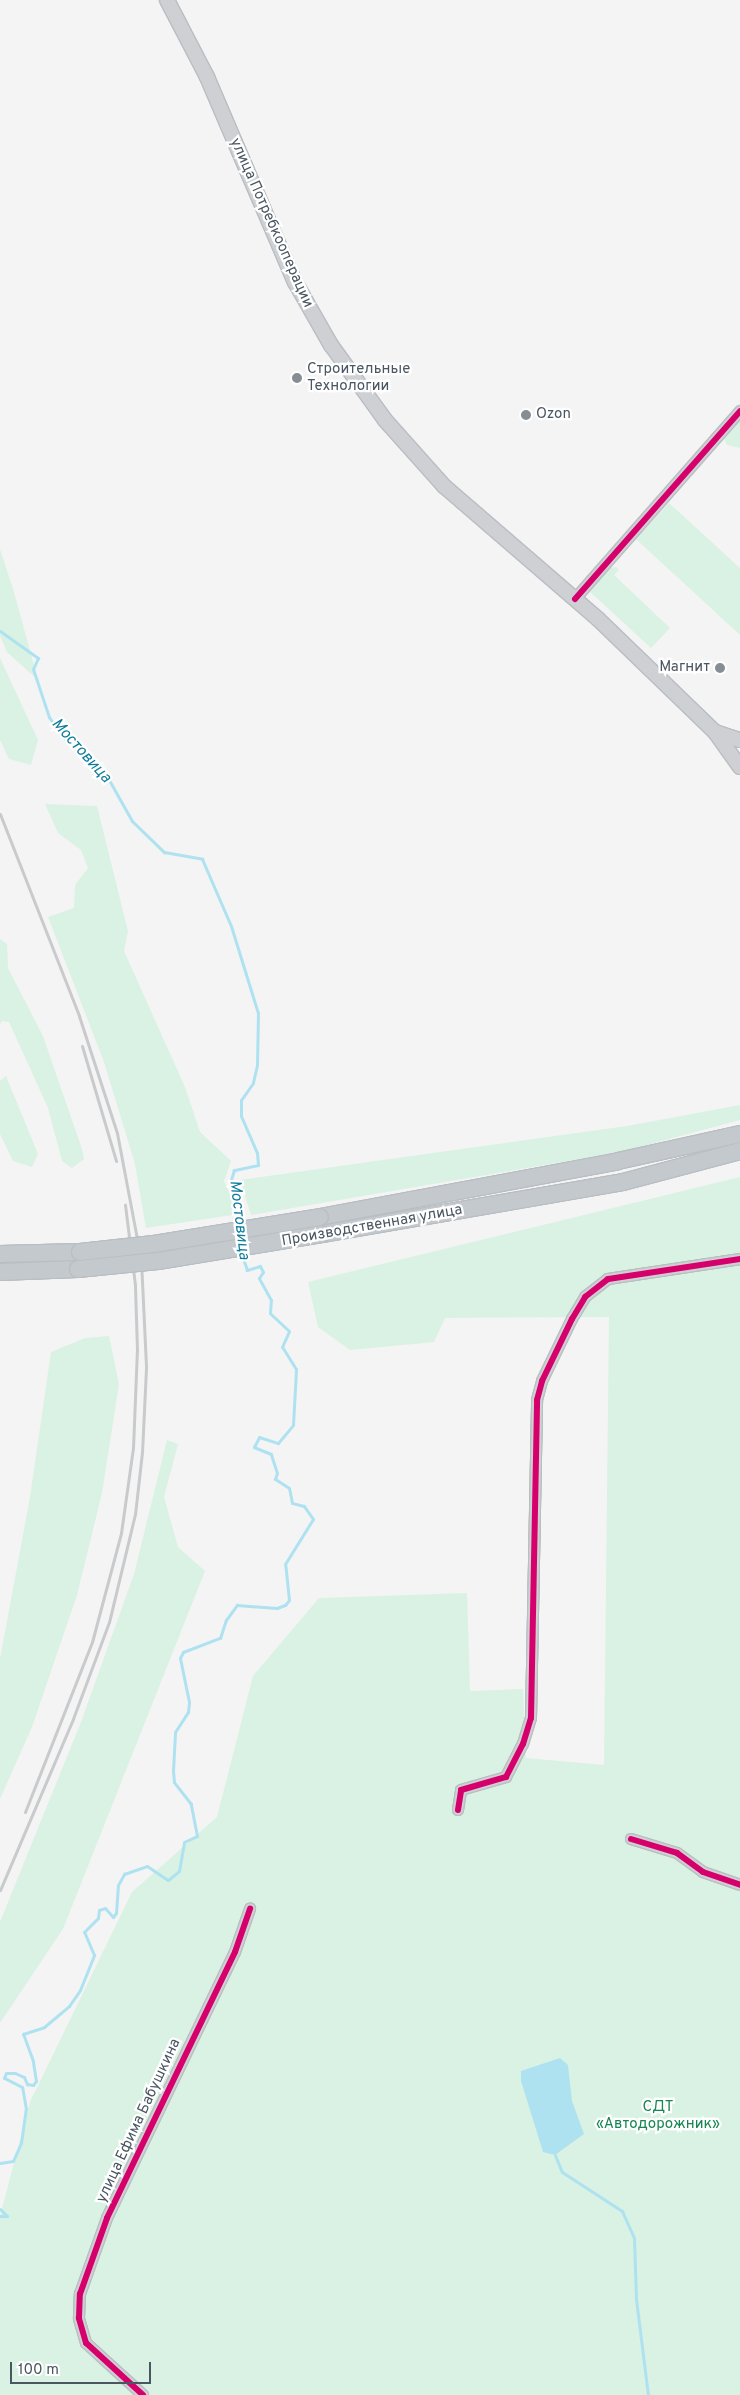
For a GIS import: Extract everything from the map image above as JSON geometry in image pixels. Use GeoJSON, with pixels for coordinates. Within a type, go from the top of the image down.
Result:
{"type":"FeatureCollection","features":[{"type":"Feature","properties":{"kind":"highway","name":"Производственная улица"},"geometry":{"type":"LineString","coordinates":[[0,1254],[80,1252],[154,1244],[320,1217],[618,1161],[740,1134]]}},
{"type":"Feature","properties":{"kind":"highway","name":"Производственная улица"},"geometry":{"type":"LineString","coordinates":[[0,1272],[78,1269],[158,1261],[623,1182],[740,1151]]}},
{"type":"Feature","properties":{"kind":"main road","name":"улица Потребкооперации"},"geometry":{"type":"LineString","coordinates":[[167,0],[207,77],[295,282],[331,345],[384,420],[417,460],[486,525],[576,599],[715,732],[740,767]]}},
{"type":"Feature","properties":{"kind":"main road"},"geometry":{"type":"LineString","coordinates":[[715,732],[740,740]]}},
{"type":"Feature","properties":{"kind":"street"},"geometry":{"type":"LineString","coordinates":[[576,599],[740,411]]}},
{"type":"Feature","properties":{"kind":"street"},"geometry":{"type":"LineString","coordinates":[[458,1810],[461,1790],[506,1777],[523,1744],[532,1718],[537,1400],[542,1381],[572,1319],[585,1297],[608,1279],[740,1259]]}},
{"type":"Feature","properties":{"kind":"street"},"geometry":{"type":"LineString","coordinates":[[631,1839],[677,1853],[704,1872],[740,1885]]}},
{"type":"Feature","properties":{"kind":"street","name":"улица Ефима Бабушкина"},"geometry":{"type":"LineString","coordinates":[[143,2395],[92,2349],[80,2325],[80,2294],[107,2218],[235,1952],[250,1908]]}},
{"type":"Feature","properties":{"kind":"green space"},"geometry":{"type":"Polygon","coordinates":[[[740,417],[740,448],[727,445],[723,437],[740,417]]]}},
{"type":"Feature","properties":{"kind":"green space"},"geometry":{"type":"Polygon","coordinates":[[[669,503],[740,568],[740,635],[636,539],[669,503]]]}},
{"type":"Feature","properties":{"kind":"green space"},"geometry":{"type":"Polygon","coordinates":[[[0,549],[38,680],[7,652],[0,636],[0,549]]]}},
{"type":"Feature","properties":{"kind":"green space"},"geometry":{"type":"Polygon","coordinates":[[[616,567],[619,570],[614,575],[670,628],[651,648],[588,590],[608,568],[616,567]]]}},
{"type":"Feature","properties":{"kind":"green space"},"geometry":{"type":"Polygon","coordinates":[[[0,658],[38,740],[31,765],[9,759],[0,740],[0,658]]]}},
{"type":"Feature","properties":{"kind":"green space"},"geometry":{"type":"Polygon","coordinates":[[[45,804],[97,806],[128,931],[124,951],[185,1087],[200,1132],[231,1161],[224,1181],[239,1214],[146,1228],[135,1164],[104,1062],[48,917],[74,908],[75,885],[88,868],[81,850],[58,833],[45,804]]]}},
{"type":"Feature","properties":{"kind":"green space"},"geometry":{"type":"Polygon","coordinates":[[[0,939],[7,944],[8,968],[43,1036],[82,1149],[84,1159],[72,1168],[62,1161],[48,1108],[9,1022],[2,1021],[0,1024],[0,939]]]}},
{"type":"Feature","properties":{"kind":"green space"},"geometry":{"type":"Polygon","coordinates":[[[6,1076],[38,1154],[32,1167],[13,1161],[0,1134],[0,1081],[6,1076]]]}},
{"type":"Feature","properties":{"kind":"green space"},"geometry":{"type":"Polygon","coordinates":[[[740,1105],[740,1120],[621,1152],[251,1215],[240,1180],[627,1126],[740,1105]]]}},
{"type":"Feature","properties":{"kind":"green space","name":"СДТ «Автодорожник»"},"geometry":{"type":"Polygon","coordinates":[[[740,1177],[740,2395],[0,2395],[0,2216],[30,2102],[132,1892],[217,1817],[253,1676],[319,1598],[467,1593],[470,1691],[523,1689],[526,1758],[604,1765],[609,1317],[445,1318],[434,1342],[350,1350],[318,1327],[308,1282],[740,1177]]]}},
{"type":"Feature","properties":{"kind":"green space"},"geometry":{"type":"Polygon","coordinates":[[[109,1336],[119,1384],[102,1493],[77,1595],[32,1727],[0,1799],[0,1659],[30,1497],[51,1352],[85,1338],[109,1336]]]}},
{"type":"Feature","properties":{"kind":"green space"},"geometry":{"type":"Polygon","coordinates":[[[167,1440],[178,1444],[164,1497],[178,1547],[205,1571],[63,1929],[0,2023],[0,1922],[81,1722],[134,1574],[167,1440]]]}},
{"type":"Feature","properties":{"kind":"water"},"geometry":{"type":"Polygon","coordinates":[[[560,2058],[568,2065],[572,2101],[584,2134],[555,2155],[543,2152],[521,2081],[521,2071],[560,2058]]]}},
{"type":"Feature","properties":{"kind":"waterway","name":"Мостовица"},"geometry":{"type":"LineString","coordinates":[[0,631],[38,658],[33,669],[49,717],[61,735],[109,780],[132,821],[164,852],[202,859],[231,926],[258,1013],[257,1065],[253,1083],[241,1100],[241,1116],[257,1153],[258,1165],[234,1170],[231,1180],[239,1201],[240,1224]]}},
{"type":"Feature","properties":{"kind":"waterway","name":"Мостовица"},"geometry":{"type":"LineString","coordinates":[[0,2163],[13,2161],[21,2143],[26,2109],[22,2087],[4,2078],[6,2073],[15,2073],[24,2077],[27,2084],[33,2085],[36,2081],[33,2061],[23,2034],[44,2027],[69,2006],[80,1990],[94,1955],[84,1932],[98,1918],[99,1910],[105,1908],[113,1917],[116,1913],[118,1885],[124,1874],[147,1866],[168,1880],[179,1871],[184,1842],[197,1836],[191,1804],[174,1782],[175,1732],[188,1712],[189,1702],[180,1658],[183,1652],[220,1638],[226,1620],[237,1605],[277,1608],[285,1605],[289,1600],[285,1564],[313,1519],[304,1506],[292,1503],[289,1488],[275,1479],[277,1473],[271,1454],[254,1447],[259,1437],[278,1443],[293,1425],[296,1369],[282,1347],[289,1331],[270,1313],[271,1300],[259,1278],[263,1272],[260,1266],[247,1270],[241,1253]]}},
{"type":"Feature","properties":{"kind":"waterway"},"geometry":{"type":"LineString","coordinates":[[555,2155],[562,2172],[622,2211],[634,2238],[636,2299],[648,2395]]}},
{"type":"Feature","properties":{"kind":"waterway","name":"Мостовица"},"geometry":{"type":"LineString","coordinates":[[0,2209],[7,2216],[0,2216]]}},
{"type":"Feature","properties":{"kind":"railway"},"geometry":{"type":"LineString","coordinates":[[0,814],[79,1016],[117,1133],[141,1260],[146,1368],[142,1452],[135,1514],[109,1622],[73,1719],[0,1890]]}},
{"type":"Feature","properties":{"kind":"railway"},"geometry":{"type":"LineString","coordinates":[[82,1046],[116,1161]]}},
{"type":"Feature","properties":{"kind":"railway"},"geometry":{"type":"LineString","coordinates":[[25,1812],[92,1642],[121,1533],[133,1448],[137,1350],[135,1285],[125,1205]]}},
{"type":"Feature","properties":{"kind":"cycle path"},"geometry":{"type":"LineString","coordinates":[[575,599],[740,411]]}},
{"type":"Feature","properties":{"kind":"cycle path"},"geometry":{"type":"LineString","coordinates":[[458,1810],[461,1790],[506,1777],[523,1744],[531,1718],[537,1400],[542,1381],[572,1319],[585,1297],[608,1279],[740,1259]]}},
{"type":"Feature","properties":{"kind":"cycle path"},"geometry":{"type":"LineString","coordinates":[[631,1839],[677,1853],[703,1872],[740,1885]]}},
{"type":"Feature","properties":{"kind":"cycle path"},"geometry":{"type":"LineString","coordinates":[[143,2395],[86,2343],[79,2318],[80,2294],[107,2218],[235,1952],[250,1909]]}},
{"type":"Feature","properties":{"kind":"place","name":"Строительные Технологии"},"geometry":{"type":"Point","coordinates":[297,378]}},
{"type":"Feature","properties":{"kind":"place","name":"Ozon"},"geometry":{"type":"Point","coordinates":[526,415]}},
{"type":"Feature","properties":{"kind":"place","name":"Магнит"},"geometry":{"type":"Point","coordinates":[720,668]}}]}
